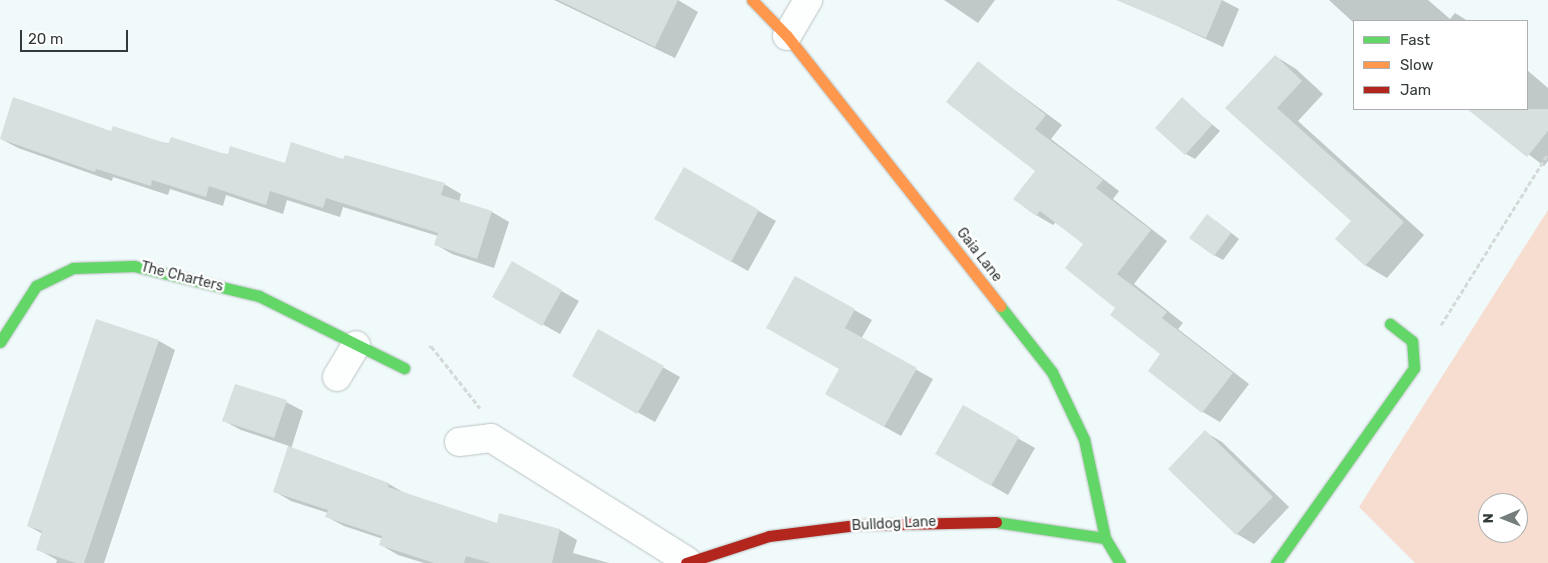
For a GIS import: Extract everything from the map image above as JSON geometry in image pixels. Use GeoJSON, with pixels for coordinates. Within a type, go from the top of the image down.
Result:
{"type":"FeatureCollection","features":[{"type":"Feature","properties":{"kind":"street","name":"Gaia Lane"},"geometry":{"type":"LineString","coordinates":[[752,0],[787,36],[1052,372],[1084,439],[1105,538],[1120,563]]}},
{"type":"Feature","properties":{"kind":"street"},"geometry":{"type":"LineString","coordinates":[[787,36],[808,0]]}},
{"type":"Feature","properties":{"kind":"street","name":"The Charters"},"geometry":{"type":"LineString","coordinates":[[0,342],[36,286],[73,268],[134,266],[259,296],[404,368]]}},
{"type":"Feature","properties":{"kind":"street"},"geometry":{"type":"LineString","coordinates":[[1276,563],[1414,368],[1412,341],[1390,324]]}},
{"type":"Feature","properties":{"kind":"street"},"geometry":{"type":"LineString","coordinates":[[337,378],[356,345]]}},
{"type":"Feature","properties":{"kind":"street"},"geometry":{"type":"LineString","coordinates":[[459,442],[490,429]]}},
{"type":"Feature","properties":{"kind":"street","name":"Bulldog Lane"},"geometry":{"type":"LineString","coordinates":[[490,429],[687,562],[769,536],[856,525],[985,520],[1105,538]]}},
{"type":"Feature","properties":{"kind":"path"},"geometry":{"type":"LineString","coordinates":[[1439,327],[1548,154]]}},
{"type":"Feature","properties":{"kind":"path"},"geometry":{"type":"LineString","coordinates":[[404,368],[431,346],[490,429]]}},
{"type":"Feature","properties":{"kind":"shaded area"},"geometry":{"type":"Polygon","coordinates":[[[1548,210],[1548,563],[1415,563],[1359,507],[1548,210]]]}},
{"type":"Feature","properties":{"kind":"building"},"geometry":{"type":"Polygon","coordinates":[[[558,0],[678,0],[655,47],[558,0]]]}},
{"type":"Feature","properties":{"kind":"building"},"geometry":{"type":"Polygon","coordinates":[[[1116,0],[1222,0],[1206,38],[1116,0]]]}},
{"type":"Feature","properties":{"kind":"building"},"geometry":{"type":"Polygon","coordinates":[[[1275,55],[1302,81],[1277,108],[1404,222],[1365,266],[1335,239],[1351,221],[1225,108],[1275,55]]]}},
{"type":"Feature","properties":{"kind":"building"},"geometry":{"type":"Polygon","coordinates":[[[978,61],[1046,115],[1035,129],[1103,180],[1096,188],[1151,230],[1117,274],[1167,312],[1162,318],[1233,373],[1202,413],[1148,371],[1160,354],[1110,315],[1115,308],[1065,268],[1083,244],[1040,211],[1036,216],[1013,199],[1035,171],[946,102],[978,61]]]}},
{"type":"Feature","properties":{"kind":"building"},"geometry":{"type":"Polygon","coordinates":[[[13,97],[111,131],[113,126],[168,144],[171,137],[228,155],[230,146],[285,163],[291,142],[343,159],[345,155],[445,183],[441,195],[492,211],[477,259],[434,245],[438,233],[326,198],[323,208],[270,191],[266,205],[209,186],[206,197],[152,180],[151,186],[96,169],[95,172],[0,139],[13,97]]]}},
{"type":"Feature","properties":{"kind":"building"},"geometry":{"type":"Polygon","coordinates":[[[1182,97],[1212,125],[1185,155],[1155,128],[1182,97]]]}},
{"type":"Feature","properties":{"kind":"building"},"geometry":{"type":"Polygon","coordinates":[[[1548,109],[1548,131],[1527,157],[1468,110],[1548,109]]]}},
{"type":"Feature","properties":{"kind":"building"},"geometry":{"type":"Polygon","coordinates":[[[684,167],[759,210],[731,262],[654,219],[684,167]]]}},
{"type":"Feature","properties":{"kind":"building"},"geometry":{"type":"Polygon","coordinates":[[[1207,214],[1231,233],[1214,256],[1189,238],[1207,214]]]}},
{"type":"Feature","properties":{"kind":"building"},"geometry":{"type":"Polygon","coordinates":[[[512,261],[562,290],[542,326],[492,297],[512,261]]]}},
{"type":"Feature","properties":{"kind":"building"},"geometry":{"type":"Polygon","coordinates":[[[795,276],[855,309],[845,328],[917,368],[884,427],[825,394],[839,369],[766,328],[795,276]]]}},
{"type":"Feature","properties":{"kind":"building"},"geometry":{"type":"Polygon","coordinates":[[[96,319],[159,340],[84,563],[76,563],[36,550],[42,531],[27,526],[96,319]]]}},
{"type":"Feature","properties":{"kind":"building"},"geometry":{"type":"Polygon","coordinates":[[[598,329],[664,366],[637,414],[572,376],[598,329]]]}},
{"type":"Feature","properties":{"kind":"building"},"geometry":{"type":"Polygon","coordinates":[[[235,384],[287,400],[274,438],[222,421],[235,384]]]}},
{"type":"Feature","properties":{"kind":"building"},"geometry":{"type":"Polygon","coordinates":[[[963,405],[1019,437],[991,486],[935,454],[963,405]]]}},
{"type":"Feature","properties":{"kind":"building"},"geometry":{"type":"Polygon","coordinates":[[[1205,430],[1273,497],[1236,535],[1168,469],[1205,430]]]}},
{"type":"Feature","properties":{"kind":"building"},"geometry":{"type":"Polygon","coordinates":[[[288,446],[389,483],[388,487],[497,523],[499,513],[560,529],[552,563],[491,563],[466,556],[464,563],[434,563],[379,545],[382,536],[325,517],[328,510],[273,492],[288,446]]]}},
{"type":"Feature","properties":{"kind":"traffic: fast"},"geometry":{"type":"LineString","coordinates":[[0,342],[36,286],[73,268],[134,266],[259,296],[404,368]]}},
{"type":"Feature","properties":{"kind":"traffic: fast"},"geometry":{"type":"LineString","coordinates":[[1000,306],[1052,372],[1084,439],[1105,538],[1120,563]]}},
{"type":"Feature","properties":{"kind":"traffic: fast"},"geometry":{"type":"LineString","coordinates":[[1276,563],[1414,368],[1412,341],[1390,324]]}},
{"type":"Feature","properties":{"kind":"traffic: fast"},"geometry":{"type":"LineString","coordinates":[[996,522],[1105,538]]}},
{"type":"Feature","properties":{"kind":"traffic: slow"},"geometry":{"type":"LineString","coordinates":[[752,0],[787,36],[1000,306]]}},
{"type":"Feature","properties":{"kind":"traffic: jam"},"geometry":{"type":"LineString","coordinates":[[686,563],[769,536],[856,525],[996,522]]}}]}
